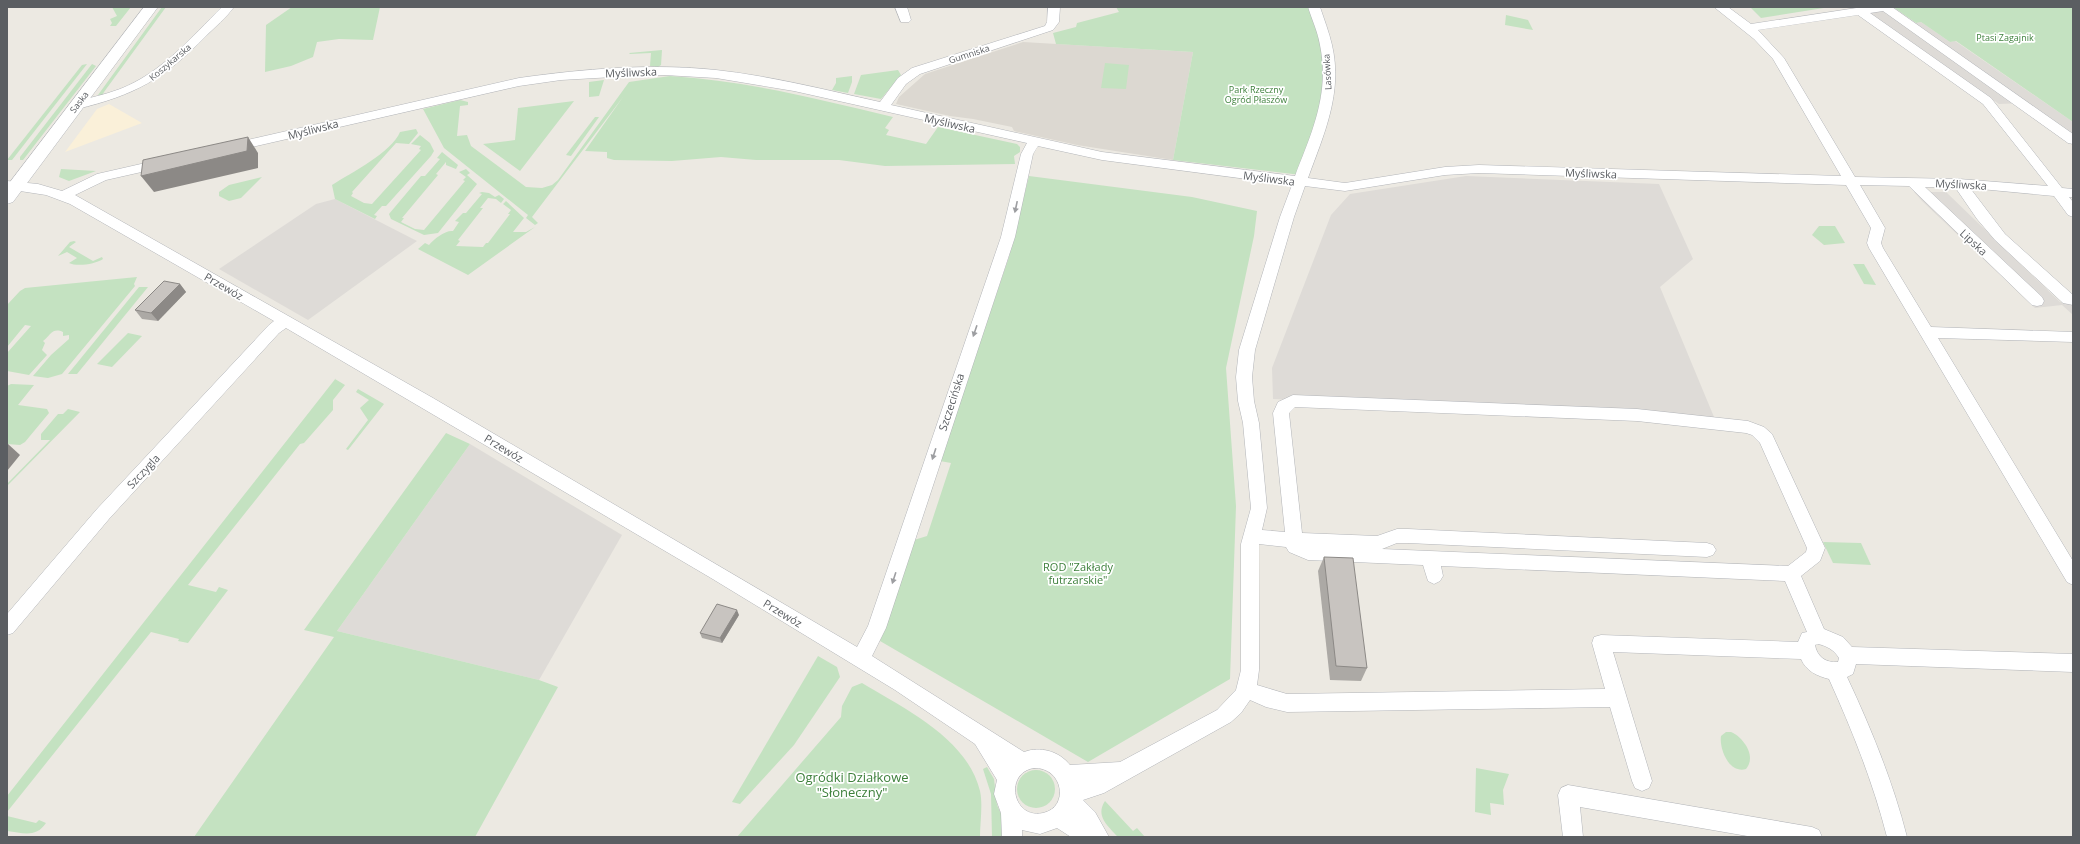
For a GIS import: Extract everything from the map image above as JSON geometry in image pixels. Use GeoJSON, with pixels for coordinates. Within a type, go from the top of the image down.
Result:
{"type":"FeatureCollection","features":[{"type":"Feature","properties":{"kind":"street","name":"Saska"},"geometry":{"type":"LineString","coordinates":[[10,189],[77,105],[151,7]]}},
{"type":"Feature","properties":{"kind":"street","name":"Koszykarska"},"geometry":{"type":"LineString","coordinates":[[77,105],[116,96],[147,82],[171,64],[228,7]]}},
{"type":"Feature","properties":{"kind":"street"},"geometry":{"type":"LineString","coordinates":[[901,7],[905,20]]}},
{"type":"Feature","properties":{"kind":"street","name":"Gumniska"},"geometry":{"type":"LineString","coordinates":[[882,108],[902,81],[916,71],[1049,28],[1053,22],[1054,7]]}},
{"type":"Feature","properties":{"kind":"street","name":"Lasówka"},"geometry":{"type":"LineString","coordinates":[[1068,789],[1097,786],[1224,716],[1238,705],[1246,689],[1250,670],[1251,535],[1259,508],[1251,423],[1244,391],[1246,350],[1299,182],[1325,113],[1329,92],[1329,70],[1326,45],[1314,7]]}},
{"type":"Feature","properties":{"kind":"street"},"geometry":{"type":"LineString","coordinates":[[1720,7],[1750,28],[1765,42],[1778,58],[1878,228],[1878,233],[1874,243],[1876,248],[2073,577]]}},
{"type":"Feature","properties":{"kind":"street"},"geometry":{"type":"LineString","coordinates":[[1750,28],[1885,7],[2073,140]]}},
{"type":"Feature","properties":{"kind":"street"},"geometry":{"type":"LineString","coordinates":[[1860,11],[1987,101],[2073,212]]}},
{"type":"Feature","properties":{"kind":"street","name":"Myśliwska"},"geometry":{"type":"LineString","coordinates":[[219,150],[519,82],[561,76],[664,71],[716,74],[794,87],[882,108],[1102,156],[1299,182],[1352,187],[1445,172],[1479,169],[1849,181],[1959,183],[2073,193]]}},
{"type":"Feature","properties":{"kind":"street"},"geometry":{"type":"LineString","coordinates":[[1995,110],[2026,106]]}},
{"type":"Feature","properties":{"kind":"street","name":"Szczecińska"},"geometry":{"type":"LineString","coordinates":[[861,660],[877,628],[964,364],[1008,237],[1027,154],[1034,142]]}},
{"type":"Feature","properties":{"kind":"street"},"geometry":{"type":"LineString","coordinates":[[64,195],[102,176],[174,160]]}},
{"type":"Feature","properties":{"kind":"street","name":"Lipska"},"geometry":{"type":"LineString","coordinates":[[1912,182],[2037,301]]}},
{"type":"Feature","properties":{"kind":"street"},"geometry":{"type":"LineString","coordinates":[[1959,183],[2000,237],[2068,299],[2073,300]]}},
{"type":"Feature","properties":{"kind":"street","name":"Przewóz"},"geometry":{"type":"LineString","coordinates":[[10,189],[45,189],[64,195],[286,321],[717,573],[942,709],[999,749],[1023,762]]}},
{"type":"Feature","properties":{"kind":"street","name":"Szczygla"},"geometry":{"type":"LineString","coordinates":[[7,627],[127,488],[274,329],[286,321]]}},
{"type":"Feature","properties":{"kind":"street"},"geometry":{"type":"LineString","coordinates":[[1926,332],[2073,337]]}},
{"type":"Feature","properties":{"kind":"street"},"geometry":{"type":"LineString","coordinates":[[1293,402],[1637,415],[1748,426],[1758,431],[1766,439],[1816,548],[1814,556],[1791,574],[1308,553],[1295,546],[1294,540],[1281,413],[1284,406],[1293,402]]}},
{"type":"Feature","properties":{"kind":"street"},"geometry":{"type":"LineString","coordinates":[[1251,535],[1272,539],[1377,543],[1397,536],[1408,536],[1707,550]]}},
{"type":"Feature","properties":{"kind":"street"},"geometry":{"type":"LineString","coordinates":[[1622,546],[1629,568]]}},
{"type":"Feature","properties":{"kind":"street"},"geometry":{"type":"LineString","coordinates":[[1430,559],[1434,576]]}},
{"type":"Feature","properties":{"kind":"street"},"geometry":{"type":"LineString","coordinates":[[1791,574],[1818,636]]}},
{"type":"Feature","properties":{"kind":"street"},"geometry":{"type":"LineString","coordinates":[[1818,636],[1835,641],[1847,655],[1848,662],[1846,668],[1835,672],[1818,665],[1807,651],[1807,642],[1812,638],[1818,636]]}},
{"type":"Feature","properties":{"kind":"street"},"geometry":{"type":"LineString","coordinates":[[1642,781],[1600,643],[1807,651]]}},
{"type":"Feature","properties":{"kind":"street"},"geometry":{"type":"LineString","coordinates":[[1847,655],[2073,662]]}},
{"type":"Feature","properties":{"kind":"street"},"geometry":{"type":"LineString","coordinates":[[1835,672],[1851,706],[1886,794],[1897,837]]}},
{"type":"Feature","properties":{"kind":"street"},"geometry":{"type":"LineString","coordinates":[[1246,689],[1266,698],[1288,703],[1346,697],[1617,698]]}},
{"type":"Feature","properties":{"kind":"street","name":"Przewóz"},"geometry":{"type":"LineString","coordinates":[[980,736],[1007,778]]}},
{"type":"Feature","properties":{"kind":"street"},"geometry":{"type":"LineString","coordinates":[[1012,837],[1011,812],[1004,795],[1007,778],[1013,769],[1023,762],[1042,759],[1059,767],[1068,789],[1099,837]]}},
{"type":"Feature","properties":{"kind":"street"},"geometry":{"type":"LineString","coordinates":[[1011,812],[1028,823],[1035,830],[1058,817],[1064,809],[1068,789]]}},
{"type":"Feature","properties":{"kind":"street"},"geometry":{"type":"LineString","coordinates":[[1573,837],[1568,795],[1812,837]]}},
{"type":"Feature","properties":{"kind":"street"},"geometry":{"type":"LineString","coordinates":[[1058,817],[1090,837]]}},
{"type":"Feature","properties":{"kind":"shaded area"},"geometry":{"type":"Polygon","coordinates":[[[1861,7],[1893,7],[1915,23],[1921,22],[1950,42],[1955,41],[2073,122],[2073,137],[2024,103],[1999,104],[1861,7]]]}},
{"type":"Feature","properties":{"kind":"shaded area"},"geometry":{"type":"Polygon","coordinates":[[[1023,42],[1193,52],[1173,160],[1077,145],[1014,131],[1012,127],[950,116],[896,104],[899,97],[925,74],[1023,42]]]}},
{"type":"Feature","properties":{"kind":"shaded area"},"geometry":{"type":"Polygon","coordinates":[[[109,104],[142,123],[65,152],[97,109],[109,104]]]}},
{"type":"Feature","properties":{"kind":"shaded area"},"geometry":{"type":"Polygon","coordinates":[[[1466,176],[1659,184],[1693,259],[1660,287],[1714,417],[1273,399],[1272,368],[1331,215],[1350,194],[1466,176]]]}},
{"type":"Feature","properties":{"kind":"shaded area"},"geometry":{"type":"Polygon","coordinates":[[[1914,192],[1946,192],[2060,302],[2073,303],[2073,315],[2062,305],[2035,308],[1914,192]]]}},
{"type":"Feature","properties":{"kind":"shaded area"},"geometry":{"type":"Polygon","coordinates":[[[335,199],[417,241],[308,320],[219,269],[316,204],[335,199]]]}},
{"type":"Feature","properties":{"kind":"shaded area"},"geometry":{"type":"Polygon","coordinates":[[[470,444],[622,535],[539,680],[337,631],[470,444]]]}},
{"type":"Feature","properties":{"kind":"green space"},"geometry":{"type":"Polygon","coordinates":[[[112,7],[131,7],[116,26],[110,26],[112,23],[110,19],[117,16],[112,7]]]}},
{"type":"Feature","properties":{"kind":"green space"},"geometry":{"type":"Polygon","coordinates":[[[162,7],[166,7],[102,96],[98,95],[162,7]]]}},
{"type":"Feature","properties":{"kind":"green space"},"geometry":{"type":"Polygon","coordinates":[[[292,7],[380,7],[373,40],[339,39],[317,42],[313,57],[291,66],[265,72],[266,25],[292,7]]]}},
{"type":"Feature","properties":{"kind":"green space","name":"Park Rzeczny Ogród Płaszów"},"geometry":{"type":"Polygon","coordinates":[[[1116,7],[1313,7],[1325,45],[1326,99],[1301,175],[1173,160],[1193,52],[1056,44],[1053,33],[1076,27],[1077,23],[1119,12],[1116,7]]]}},
{"type":"Feature","properties":{"kind":"green space"},"geometry":{"type":"Polygon","coordinates":[[[1750,7],[1830,7],[1761,18],[1750,7]]]}},
{"type":"Feature","properties":{"kind":"green space","name":"Ptasi Zagajnik"},"geometry":{"type":"Polygon","coordinates":[[[1893,7],[2073,7],[2073,122],[1956,41],[1950,42],[1921,22],[1916,23],[1893,7]]]}},
{"type":"Feature","properties":{"kind":"green space"},"geometry":{"type":"Polygon","coordinates":[[[1506,15],[1528,20],[1533,30],[1505,25],[1506,15]]]}},
{"type":"Feature","properties":{"kind":"green space"},"geometry":{"type":"Polygon","coordinates":[[[662,50],[661,65],[658,67],[650,66],[651,53],[629,53],[662,50]]]}},
{"type":"Feature","properties":{"kind":"green space"},"geometry":{"type":"Polygon","coordinates":[[[1105,63],[1129,65],[1126,89],[1101,88],[1105,63]]]}},
{"type":"Feature","properties":{"kind":"green space"},"geometry":{"type":"Polygon","coordinates":[[[87,64],[12,160],[7,160],[82,65],[87,64]]]}},
{"type":"Feature","properties":{"kind":"green space"},"geometry":{"type":"Polygon","coordinates":[[[92,64],[96,66],[23,160],[20,160],[20,157],[92,64]]]}},
{"type":"Feature","properties":{"kind":"green space"},"geometry":{"type":"Polygon","coordinates":[[[898,70],[901,75],[881,99],[854,94],[861,75],[898,70]]]}},
{"type":"Feature","properties":{"kind":"green space"},"geometry":{"type":"Polygon","coordinates":[[[670,76],[699,78],[755,86],[810,97],[893,117],[885,128],[889,130],[886,135],[926,144],[938,127],[1017,144],[1020,147],[1020,152],[1014,156],[1015,164],[885,166],[839,160],[756,160],[721,157],[672,161],[614,160],[607,158],[607,152],[585,151],[623,97],[532,217],[538,223],[535,225],[526,218],[528,215],[444,148],[423,109],[460,100],[468,102],[468,105],[460,106],[457,136],[467,135],[471,146],[526,187],[542,188],[552,185],[558,180],[629,82],[670,76]]]}},
{"type":"Feature","properties":{"kind":"green space"},"geometry":{"type":"Polygon","coordinates":[[[852,76],[852,82],[848,93],[832,90],[836,83],[836,78],[852,76]]]}},
{"type":"Feature","properties":{"kind":"green space"},"geometry":{"type":"Polygon","coordinates":[[[604,80],[599,96],[589,97],[589,82],[604,80]]]}},
{"type":"Feature","properties":{"kind":"green space"},"geometry":{"type":"Polygon","coordinates":[[[574,101],[520,171],[483,144],[515,140],[518,108],[574,101]]]}},
{"type":"Feature","properties":{"kind":"green space"},"geometry":{"type":"Polygon","coordinates":[[[595,117],[599,117],[571,156],[566,155],[595,117]]]}},
{"type":"Feature","properties":{"kind":"green space"},"geometry":{"type":"Polygon","coordinates":[[[416,129],[418,133],[409,144],[396,143],[352,192],[353,193],[351,196],[364,203],[372,204],[421,150],[419,149],[421,146],[411,144],[420,135],[430,143],[434,151],[431,156],[386,206],[382,206],[374,215],[377,216],[375,219],[335,199],[332,185],[370,162],[396,140],[400,132],[416,129]]]}},
{"type":"Feature","properties":{"kind":"green space"},"geometry":{"type":"Polygon","coordinates":[[[442,152],[458,165],[456,169],[446,165],[446,162],[436,174],[438,175],[402,218],[404,218],[401,222],[415,229],[424,230],[465,181],[463,180],[466,177],[459,172],[466,169],[470,173],[467,175],[477,184],[438,233],[424,235],[391,219],[389,214],[421,176],[425,176],[440,159],[437,158],[442,152]]]}},
{"type":"Feature","properties":{"kind":"green space"},"geometry":{"type":"Polygon","coordinates":[[[61,169],[96,171],[69,181],[59,177],[61,169]]]}},
{"type":"Feature","properties":{"kind":"green space","name":"ROD \"Zakłady futrzarskie\""},"geometry":{"type":"Polygon","coordinates":[[[1029,176],[1192,197],[1257,211],[1254,236],[1226,368],[1236,506],[1230,679],[1088,762],[880,641],[914,540],[927,536],[951,463],[940,461],[1009,257],[1029,176]]]}},
{"type":"Feature","properties":{"kind":"green space"},"geometry":{"type":"Polygon","coordinates":[[[262,177],[241,198],[229,201],[219,196],[219,192],[229,185],[262,177]]]}},
{"type":"Feature","properties":{"kind":"green space"},"geometry":{"type":"Polygon","coordinates":[[[479,193],[489,193],[495,197],[499,195],[504,199],[501,203],[496,199],[488,198],[480,208],[483,208],[458,240],[460,241],[456,246],[483,247],[486,243],[488,243],[510,214],[508,214],[511,210],[503,204],[506,201],[524,218],[513,232],[526,232],[535,227],[468,275],[418,249],[425,243],[429,245],[443,233],[453,231],[459,222],[455,221],[463,213],[466,213],[482,194],[479,193]]]}},
{"type":"Feature","properties":{"kind":"green space"},"geometry":{"type":"Polygon","coordinates":[[[1819,226],[1835,226],[1845,243],[1824,245],[1812,235],[1819,226]]]}},
{"type":"Feature","properties":{"kind":"green space"},"geometry":{"type":"Polygon","coordinates":[[[70,242],[76,242],[69,247],[93,261],[102,257],[103,259],[91,264],[77,265],[69,263],[77,258],[67,252],[58,256],[70,242]]]}},
{"type":"Feature","properties":{"kind":"green space"},"geometry":{"type":"Polygon","coordinates":[[[1853,264],[1864,264],[1876,285],[1864,284],[1853,264]]]}},
{"type":"Feature","properties":{"kind":"green space"},"geometry":{"type":"Polygon","coordinates":[[[137,277],[134,284],[135,286],[62,374],[48,378],[33,376],[51,355],[69,339],[69,335],[63,336],[63,332],[59,331],[54,331],[43,341],[45,343],[42,350],[47,355],[29,375],[7,371],[7,353],[31,326],[25,325],[7,347],[7,305],[20,291],[25,288],[137,277]]]}},
{"type":"Feature","properties":{"kind":"green space"},"geometry":{"type":"Polygon","coordinates":[[[139,287],[148,287],[77,374],[68,374],[139,287]]]}},
{"type":"Feature","properties":{"kind":"green space"},"geometry":{"type":"Polygon","coordinates":[[[128,333],[142,336],[112,367],[97,364],[128,333]]]}},
{"type":"Feature","properties":{"kind":"green space"},"geometry":{"type":"Polygon","coordinates":[[[335,379],[345,385],[333,400],[333,410],[304,443],[300,444],[188,585],[216,592],[219,587],[228,590],[188,643],[178,641],[179,639],[151,632],[7,812],[7,796],[335,379]]]}},
{"type":"Feature","properties":{"kind":"green space"},"geometry":{"type":"Polygon","coordinates":[[[11,384],[34,385],[18,405],[47,409],[49,413],[25,442],[20,445],[7,444],[7,386],[11,384]]]}},
{"type":"Feature","properties":{"kind":"green space"},"geometry":{"type":"Polygon","coordinates":[[[358,389],[384,404],[348,450],[346,449],[368,420],[360,408],[369,400],[356,392],[358,389]]]}},
{"type":"Feature","properties":{"kind":"green space"},"geometry":{"type":"Polygon","coordinates":[[[68,409],[80,412],[7,486],[7,484],[50,440],[41,440],[41,434],[58,414],[63,414],[68,409]]]}},
{"type":"Feature","properties":{"kind":"green space"},"geometry":{"type":"Polygon","coordinates":[[[446,433],[470,444],[337,631],[539,680],[558,687],[475,837],[194,837],[334,637],[304,630],[446,433]]]}},
{"type":"Feature","properties":{"kind":"green space"},"geometry":{"type":"Polygon","coordinates":[[[1823,542],[1861,543],[1871,565],[1833,563],[1823,542]]]}},
{"type":"Feature","properties":{"kind":"green space"},"geometry":{"type":"Polygon","coordinates":[[[818,656],[837,667],[840,677],[794,745],[740,804],[732,802],[818,656]]]}},
{"type":"Feature","properties":{"kind":"green space","name":"Ogródki Działkowe \"Słoneczny\""},"geometry":{"type":"Polygon","coordinates":[[[862,683],[897,703],[932,727],[948,740],[962,755],[973,772],[980,791],[980,837],[737,837],[841,717],[842,706],[852,687],[862,683]]]}},
{"type":"Feature","properties":{"kind":"green space"},"geometry":{"type":"Polygon","coordinates":[[[1726,732],[1736,734],[1744,742],[1747,748],[1750,758],[1746,769],[1740,770],[1735,768],[1726,759],[1722,747],[1721,736],[1726,732]]]}},
{"type":"Feature","properties":{"kind":"green space"},"geometry":{"type":"Polygon","coordinates":[[[987,767],[994,779],[997,805],[1003,818],[1006,837],[992,837],[991,794],[983,769],[987,767]]]}},
{"type":"Feature","properties":{"kind":"green space"},"geometry":{"type":"Polygon","coordinates":[[[1476,768],[1509,774],[1503,790],[1504,805],[1490,803],[1491,815],[1475,812],[1476,768]]]}},
{"type":"Feature","properties":{"kind":"green space"},"geometry":{"type":"Polygon","coordinates":[[[1032,770],[1040,770],[1047,773],[1052,778],[1055,789],[1052,800],[1047,805],[1040,808],[1032,808],[1025,805],[1020,800],[1017,793],[1017,785],[1020,778],[1025,773],[1032,770]]]}},
{"type":"Feature","properties":{"kind":"green space"},"geometry":{"type":"Polygon","coordinates":[[[1105,801],[1133,831],[1137,828],[1145,837],[1118,837],[1107,825],[1102,816],[1102,806],[1105,801]]]}},
{"type":"Feature","properties":{"kind":"green space"},"geometry":{"type":"Polygon","coordinates":[[[7,816],[36,823],[39,820],[46,823],[42,828],[33,833],[7,831],[7,816]]]}},
{"type":"Feature","properties":{"kind":"building"},"geometry":{"type":"Polygon","coordinates":[[[248,137],[247,151],[141,176],[143,160],[248,137]]]}},
{"type":"Feature","properties":{"kind":"building"},"geometry":{"type":"Polygon","coordinates":[[[164,281],[180,284],[151,313],[135,310],[164,281]]]}},
{"type":"Feature","properties":{"kind":"building"},"geometry":{"type":"Polygon","coordinates":[[[1324,557],[1353,558],[1367,668],[1336,666],[1324,557]]]}},
{"type":"Feature","properties":{"kind":"building"},"geometry":{"type":"Polygon","coordinates":[[[717,604],[737,610],[720,638],[700,633],[717,604]]]}}]}
